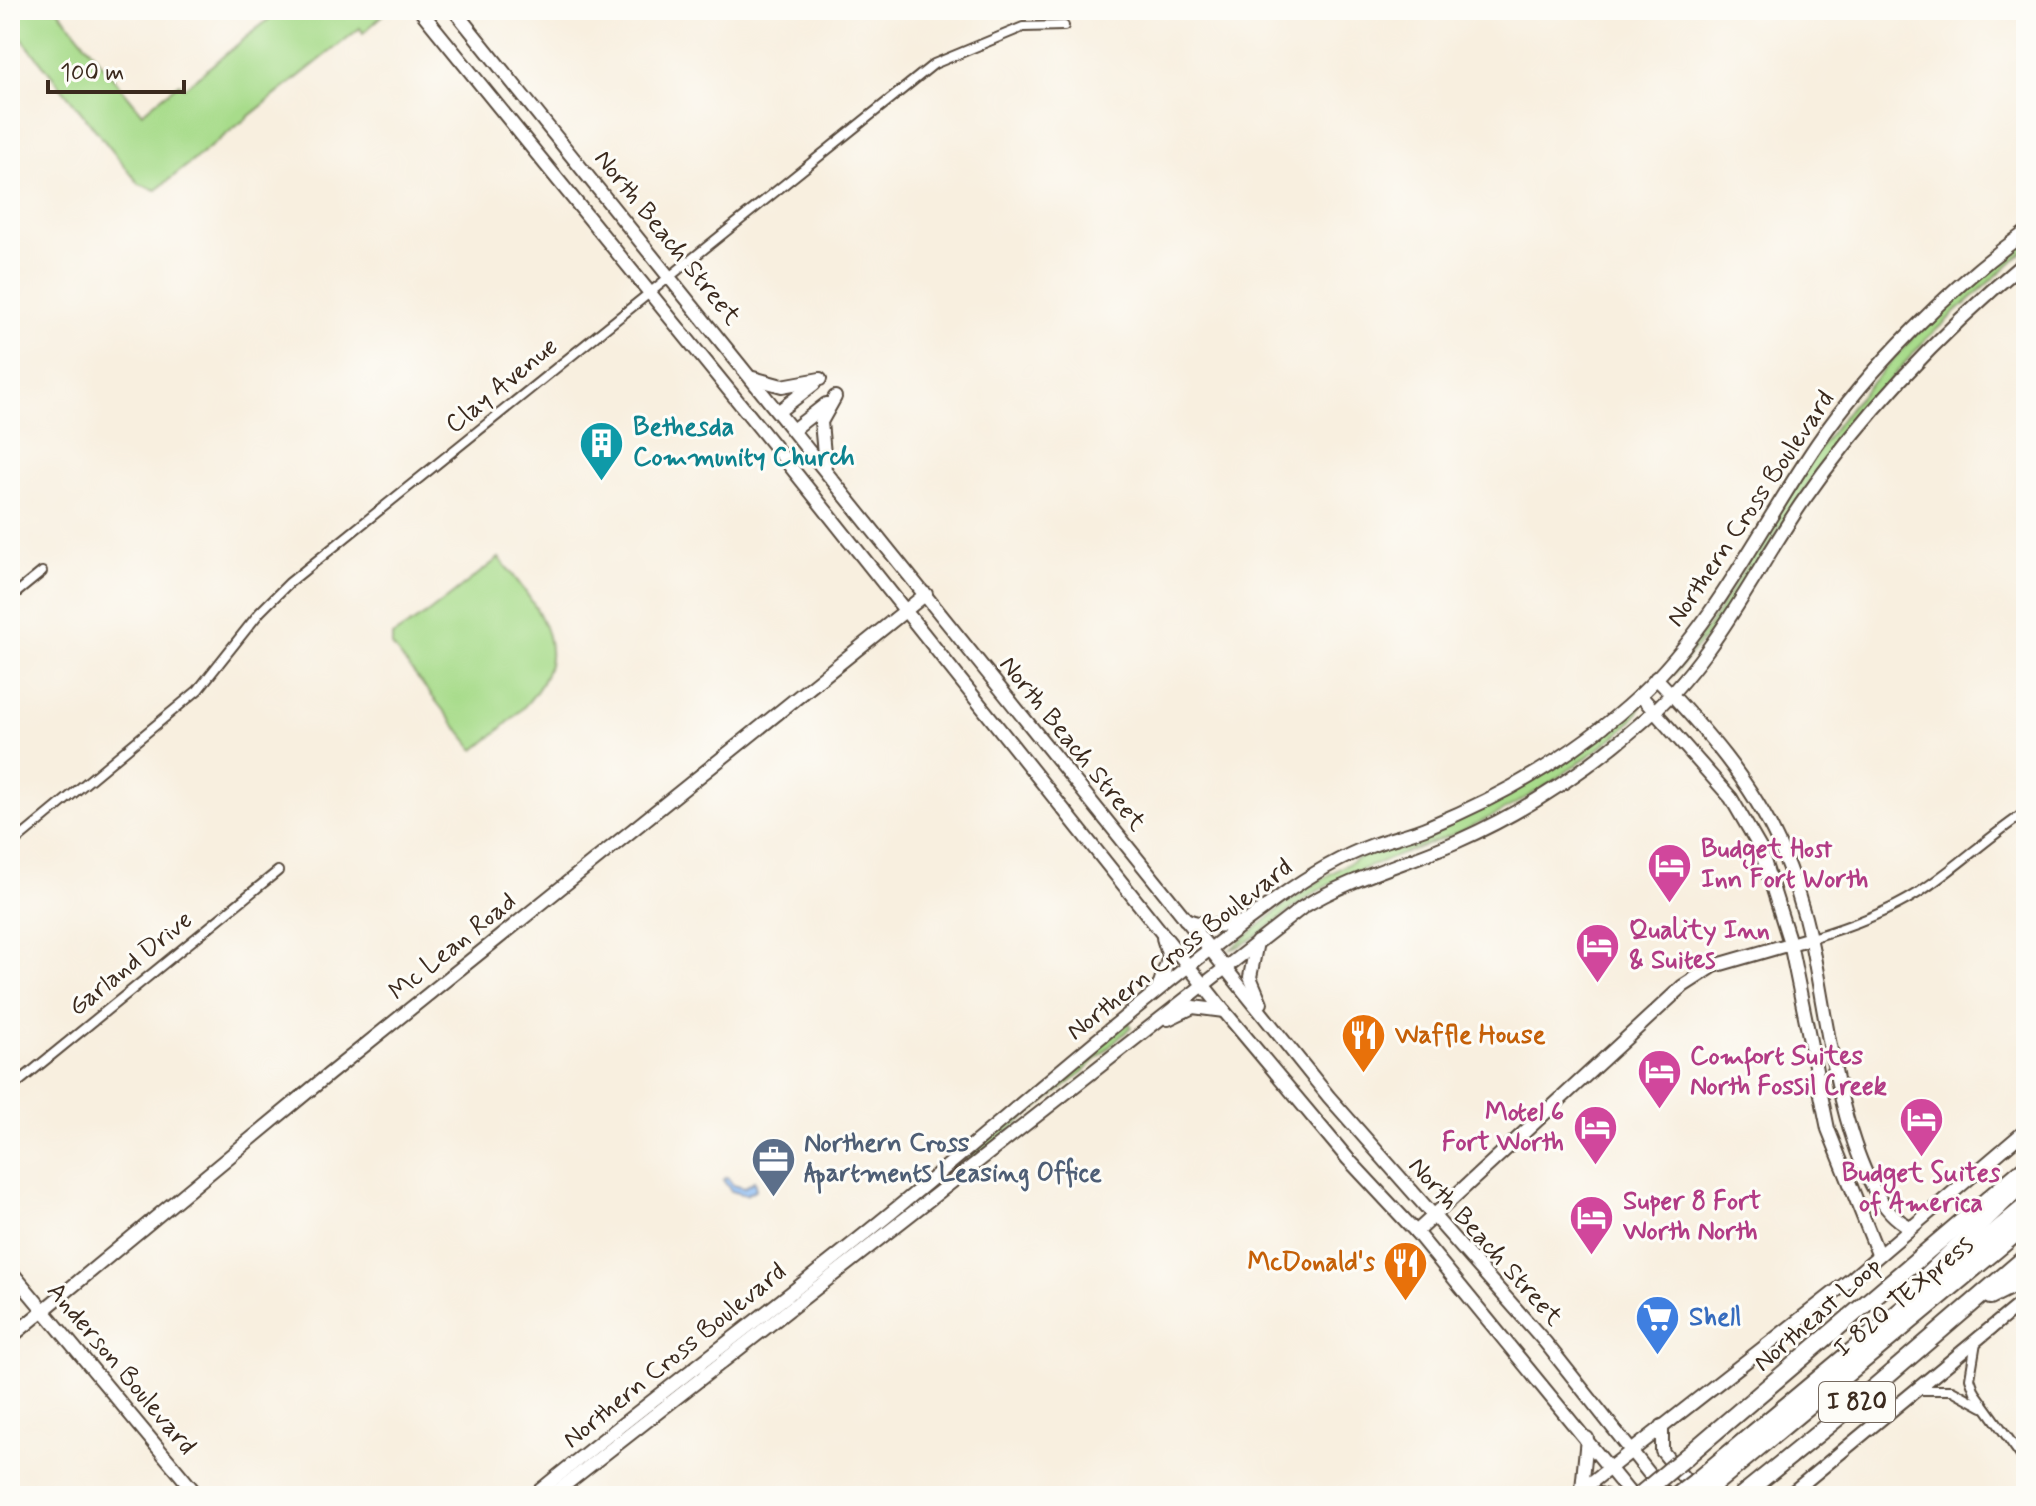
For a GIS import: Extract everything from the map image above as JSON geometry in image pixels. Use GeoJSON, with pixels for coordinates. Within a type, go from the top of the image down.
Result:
{"type":"FeatureCollection","features":[{"type":"Feature","properties":{"kind":"highway","name":"Northeast Loop"},"geometry":{"type":"LineString","coordinates":[[1639,1496],[2026,1167]]}},
{"type":"Feature","properties":{"kind":"highway"},"geometry":{"type":"LineString","coordinates":[[1869,1339],[1894,1308],[2026,1180]]}},
{"type":"Feature","properties":{"kind":"highway","name":"I 820 TEXpress"},"geometry":{"type":"LineString","coordinates":[[1699,1492],[1869,1339],[2026,1206]]}},
{"type":"Feature","properties":{"kind":"highway","name":"I 820 TEXpress"},"geometry":{"type":"LineString","coordinates":[[1677,1496],[1699,1492],[2026,1225]]}},
{"type":"Feature","properties":{"kind":"highway","name":"I 820"},"geometry":{"type":"LineString","coordinates":[[1741,1496],[2026,1257]]}},
{"type":"Feature","properties":{"kind":"highway"},"geometry":{"type":"LineString","coordinates":[[1971,1306],[2010,1286],[2026,1272]]}},
{"type":"Feature","properties":{"kind":"main road","name":"North Beach Street"},"geometry":{"type":"LineString","coordinates":[[420,10],[1224,1011],[1348,1159],[1416,1232],[1632,1496]]}},
{"type":"Feature","properties":{"kind":"main road","name":"North Beach Street"},"geometry":{"type":"LineString","coordinates":[[454,10],[826,468],[1183,918],[1370,1146],[1434,1215],[1667,1496]]}},
{"type":"Feature","properties":{"kind":"main road","name":"Northern Cross Boulevard"},"geometry":{"type":"LineString","coordinates":[[533,1496],[858,1239],[1278,897],[1356,852],[1424,829],[1501,792],[1579,744],[1640,695],[1719,602],[1763,525],[1821,438],[1850,402],[1923,320],[1991,258],[2026,232]]}},
{"type":"Feature","properties":{"kind":"main road","name":"Northern Cross Boulevard"},"geometry":{"type":"LineString","coordinates":[[551,1496],[1257,942],[1327,892],[1456,842],[1528,804],[1586,766],[1655,710],[1671,694],[1744,599],[1801,505],[1874,407],[1909,367],[2026,261]]}},
{"type":"Feature","properties":{"kind":"main road"},"geometry":{"type":"LineString","coordinates":[[752,378],[782,386],[820,379],[779,411]]}},
{"type":"Feature","properties":{"kind":"main road"},"geometry":{"type":"LineString","coordinates":[[794,429],[835,397],[821,422],[826,468]]}},
{"type":"Feature","properties":{"kind":"main road","name":"Mc Lean Road"},"geometry":{"type":"LineString","coordinates":[[10,1338],[332,1071],[926,594]]}},
{"type":"Feature","properties":{"kind":"main road"},"geometry":{"type":"LineString","coordinates":[[1656,678],[1716,745],[1767,819],[1789,869],[1811,938],[1848,1124],[1874,1193],[1887,1213],[1911,1227]]}},
{"type":"Feature","properties":{"kind":"main road"},"geometry":{"type":"LineString","coordinates":[[1640,695],[1698,757],[1747,823],[1768,869],[1790,943],[1828,1129],[1878,1254]]}},
{"type":"Feature","properties":{"kind":"main road"},"geometry":{"type":"LineString","coordinates":[[1183,918],[1201,925],[1219,926],[1255,917]]}},
{"type":"Feature","properties":{"kind":"main road"},"geometry":{"type":"LineString","coordinates":[[1155,995],[1169,957],[1161,932]]}},
{"type":"Feature","properties":{"kind":"main road"},"geometry":{"type":"LineString","coordinates":[[1416,1232],[1683,986],[1714,966],[1811,938]]}},
{"type":"Feature","properties":{"kind":"main road"},"geometry":{"type":"LineString","coordinates":[[1257,942],[1250,977],[1275,1030]]}},
{"type":"Feature","properties":{"kind":"main road"},"geometry":{"type":"LineString","coordinates":[[1157,1021],[1193,1007],[1224,1011]]}},
{"type":"Feature","properties":{"kind":"main road"},"geometry":{"type":"LineString","coordinates":[[1828,1129],[1848,1124]]}},
{"type":"Feature","properties":{"kind":"main road"},"geometry":{"type":"LineString","coordinates":[[1578,1493],[1844,1285],[2026,1130]]}},
{"type":"Feature","properties":{"kind":"main road"},"geometry":{"type":"LineString","coordinates":[[858,1239],[868,1250]]}},
{"type":"Feature","properties":{"kind":"main road","name":"Anderson Boulevard"},"geometry":{"type":"LineString","coordinates":[[10,1270],[198,1496]]}},
{"type":"Feature","properties":{"kind":"main road"},"geometry":{"type":"LineString","coordinates":[[1788,1496],[2026,1299]]}},
{"type":"Feature","properties":{"kind":"main road"},"geometry":{"type":"LineString","coordinates":[[1662,1426],[1662,1451],[1699,1492]]}},
{"type":"Feature","properties":{"kind":"main road"},"geometry":{"type":"LineString","coordinates":[[1578,1493],[1587,1438]]}},
{"type":"Feature","properties":{"kind":"main road"},"geometry":{"type":"LineString","coordinates":[[1578,1493],[1606,1496]]}},
{"type":"Feature","properties":{"kind":"street","name":"Clay Avenue"},"geometry":{"type":"LineString","coordinates":[[10,846],[190,698],[221,665],[260,612],[289,583],[934,64],[1023,27],[1064,26]]}},
{"type":"Feature","properties":{"kind":"street"},"geometry":{"type":"LineString","coordinates":[[10,598],[42,572]]}},
{"type":"Feature","properties":{"kind":"street"},"geometry":{"type":"LineString","coordinates":[[1811,938],[1850,926],[1905,901],[1983,840],[2026,812]]}},
{"type":"Feature","properties":{"kind":"street","name":"Garland Drive"},"geometry":{"type":"LineString","coordinates":[[10,1089],[278,871]]}},
{"type":"Feature","properties":{"kind":"street"},"geometry":{"type":"LineString","coordinates":[[1977,1339],[1970,1378],[1984,1408],[2026,1463]]}},
{"type":"Feature","properties":{"kind":"street"},"geometry":{"type":"LineString","coordinates":[[1915,1390],[1952,1390],[1984,1408]]}},
{"type":"Feature","properties":{"kind":"green space"},"geometry":{"type":"Polygon","coordinates":[[[10,10],[58,10],[142,113],[179,83],[184,88],[280,10],[389,10],[363,33],[360,28],[156,190],[139,184],[10,24],[10,10]]]}},
{"type":"Feature","properties":{"kind":"green space"},"geometry":{"type":"Polygon","coordinates":[[[2026,237],[2026,249],[1925,340],[1860,414],[1814,475],[1723,617],[1671,677],[1718,612],[1804,469],[1851,406],[1925,324],[2026,237]]]}},
{"type":"Feature","properties":{"kind":"green space"},"geometry":{"type":"Polygon","coordinates":[[[499,558],[524,589],[540,616],[549,639],[550,661],[543,681],[528,702],[475,750],[392,646],[392,636],[428,613],[499,558]]]}},
{"type":"Feature","properties":{"kind":"green space"},"geometry":{"type":"Polygon","coordinates":[[[1638,705],[1641,706],[1634,718],[1617,735],[1533,794],[1463,830],[1321,889],[1250,940],[1231,949],[1282,907],[1330,874],[1360,857],[1457,820],[1638,705]]]}},
{"type":"Feature","properties":{"kind":"green space"},"geometry":{"type":"Polygon","coordinates":[[[1129,1022],[1131,1027],[1077,1077],[938,1186],[960,1163],[1129,1022]]]}},
{"type":"Feature","properties":{"kind":"water"},"geometry":{"type":"Polygon","coordinates":[[[727,1177],[733,1185],[744,1188],[754,1181],[756,1189],[746,1195],[731,1191],[723,1180],[727,1177]]]}},
{"type":"Feature","properties":{"kind":"place","name":"Bethesda Community Church"},"geometry":{"type":"Point","coordinates":[602,482]}},
{"type":"Feature","properties":{"kind":"place","name":"Budget Host Inn Fort Worth"},"geometry":{"type":"Point","coordinates":[1670,904]}},
{"type":"Feature","properties":{"kind":"place","name":"Quality Inn & Suites"},"geometry":{"type":"Point","coordinates":[1598,985]}},
{"type":"Feature","properties":{"kind":"place","name":"Waffle House"},"geometry":{"type":"Point","coordinates":[1364,1075]}},
{"type":"Feature","properties":{"kind":"place","name":"Comfort Suites North Fossil Creek"},"geometry":{"type":"Point","coordinates":[1659,1111]}},
{"type":"Feature","properties":{"kind":"place","name":"Budget Suites of America"},"geometry":{"type":"Point","coordinates":[1921,1158]}},
{"type":"Feature","properties":{"kind":"place","name":"Motel 6 Fort Worth"},"geometry":{"type":"Point","coordinates":[1595,1167]}},
{"type":"Feature","properties":{"kind":"place","name":"Northern Cross Apartments Leasing Office"},"geometry":{"type":"Point","coordinates":[773,1198]}},
{"type":"Feature","properties":{"kind":"place","name":"Super 8 Fort Worth North"},"geometry":{"type":"Point","coordinates":[1592,1256]}},
{"type":"Feature","properties":{"kind":"place","name":"McDonald's"},"geometry":{"type":"Point","coordinates":[1406,1302]}},
{"type":"Feature","properties":{"kind":"place","name":"Shell"},"geometry":{"type":"Point","coordinates":[1658,1357]}}]}
